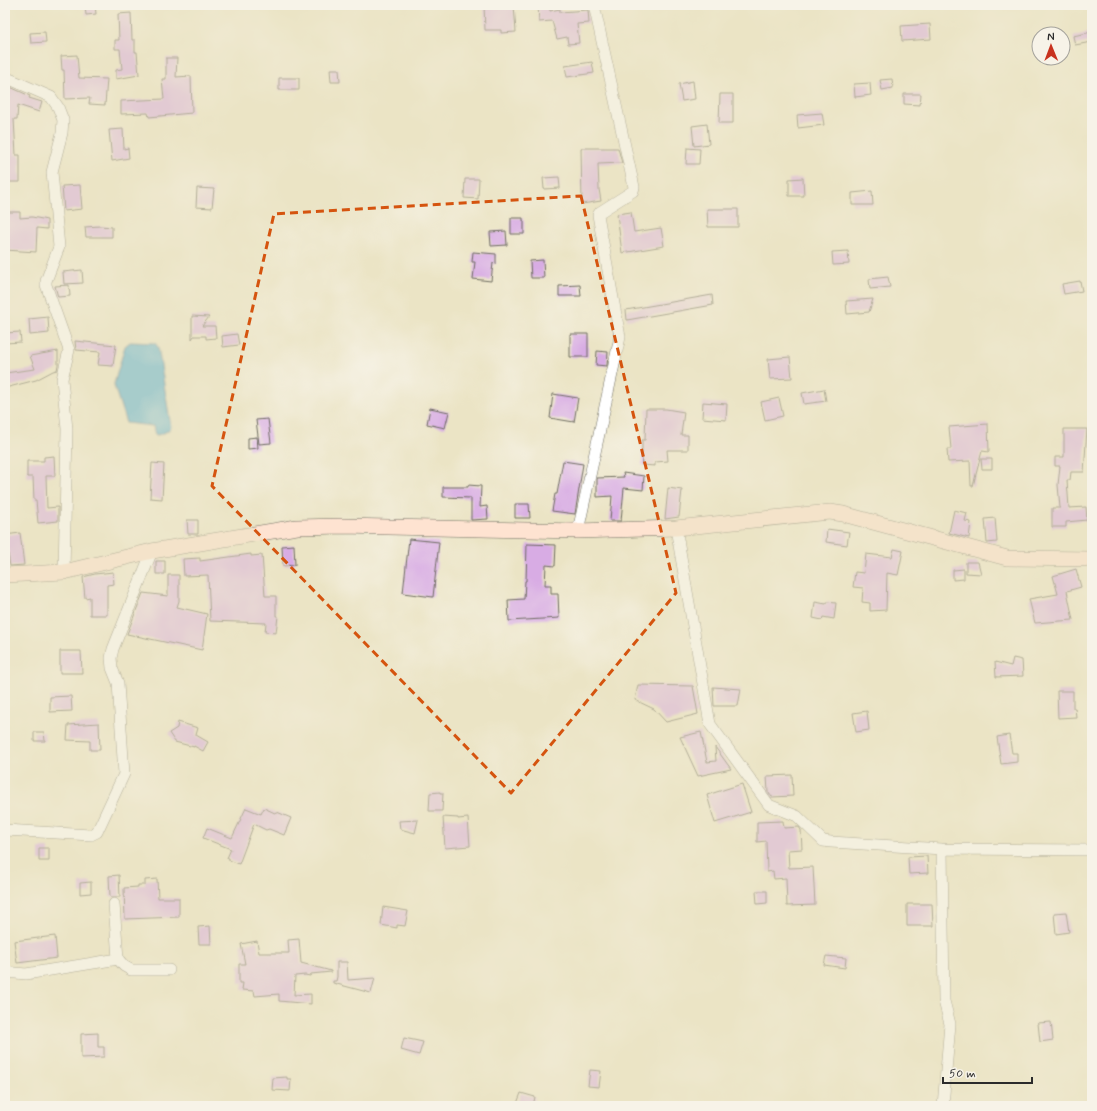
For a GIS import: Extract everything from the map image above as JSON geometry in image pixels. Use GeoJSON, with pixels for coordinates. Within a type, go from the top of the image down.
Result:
{"type":"FeatureCollection","features":[{"type":"Feature","properties":{"kind":"street"},"geometry":{"type":"LineString","coordinates":[[578,531],[620,337],[598,216],[600,212],[633,191],[634,187],[594,5]]}},
{"type":"Feature","properties":{"kind":"street"},"geometry":{"type":"LineString","coordinates":[[5,77],[51,97],[58,107],[63,120],[62,133],[52,172],[59,247],[46,281],[46,285],[69,350],[62,379],[67,429],[64,572]]}},
{"type":"Feature","properties":{"kind":"street"},"geometry":{"type":"LineString","coordinates":[[5,575],[64,572],[152,550],[297,527],[343,526],[578,531],[676,528],[830,512],[843,514],[1007,558],[1092,559]]}},
{"type":"Feature","properties":{"kind":"street"},"geometry":{"type":"LineString","coordinates":[[676,528],[709,721],[769,805],[797,816],[823,841],[942,850],[1092,850]]}},
{"type":"Feature","properties":{"kind":"street"},"geometry":{"type":"LineString","coordinates":[[5,830],[91,835],[97,832],[124,774],[118,684],[112,668],[112,653],[152,550]]}},
{"type":"Feature","properties":{"kind":"street"},"geometry":{"type":"LineString","coordinates":[[942,850],[944,1001],[950,1024],[943,1106]]}},
{"type":"Feature","properties":{"kind":"street"},"geometry":{"type":"LineString","coordinates":[[114,904],[118,959],[124,966],[131,970],[169,970]]}},
{"type":"Feature","properties":{"kind":"street"},"geometry":{"type":"LineString","coordinates":[[5,972],[21,975],[118,959]]}},
{"type":"Feature","properties":{"kind":"highlighted area"},"geometry":{"type":"Polygon","coordinates":[[[581,196],[676,593],[511,793],[212,486],[274,214],[581,196]]]}},
{"type":"Feature","properties":{"kind":"water"},"geometry":{"type":"Polygon","coordinates":[[[130,342],[155,343],[158,347],[171,427],[161,434],[155,435],[153,426],[126,423],[114,384],[125,346],[130,342]]]}},
{"type":"Feature","properties":{"kind":"building"},"geometry":{"type":"Polygon","coordinates":[[[85,5],[95,5],[96,14],[86,15],[85,5]]]}},
{"type":"Feature","properties":{"kind":"building"},"geometry":{"type":"Polygon","coordinates":[[[484,5],[514,5],[516,32],[501,33],[501,30],[485,30],[484,5]]]}},
{"type":"Feature","properties":{"kind":"building"},"geometry":{"type":"Polygon","coordinates":[[[538,5],[549,5],[550,11],[560,9],[560,12],[588,10],[589,23],[577,24],[579,43],[568,44],[567,37],[557,39],[552,21],[539,22],[538,5]]]}},
{"type":"Feature","properties":{"kind":"building"},"geometry":{"type":"Polygon","coordinates":[[[131,13],[132,40],[135,40],[135,52],[137,52],[139,75],[116,79],[116,70],[122,69],[120,49],[115,49],[115,40],[119,40],[118,14],[131,13]]]}},
{"type":"Feature","properties":{"kind":"building"},"geometry":{"type":"Polygon","coordinates":[[[930,24],[931,39],[902,41],[901,26],[930,24]]]}},
{"type":"Feature","properties":{"kind":"building"},"geometry":{"type":"Polygon","coordinates":[[[45,32],[46,42],[31,43],[30,33],[45,32]]]}},
{"type":"Feature","properties":{"kind":"building"},"geometry":{"type":"Polygon","coordinates":[[[1092,32],[1092,42],[1075,45],[1073,36],[1092,32]]]}},
{"type":"Feature","properties":{"kind":"building"},"geometry":{"type":"Polygon","coordinates":[[[77,55],[79,78],[107,79],[105,105],[89,104],[90,98],[65,99],[64,70],[62,70],[61,56],[77,55]]]}},
{"type":"Feature","properties":{"kind":"building"},"geometry":{"type":"Polygon","coordinates":[[[166,58],[177,58],[176,77],[191,76],[192,113],[149,117],[148,113],[121,114],[121,101],[164,99],[162,79],[166,79],[166,58]]]}},
{"type":"Feature","properties":{"kind":"building"},"geometry":{"type":"Polygon","coordinates":[[[592,62],[594,73],[567,77],[565,66],[592,62]]]}},
{"type":"Feature","properties":{"kind":"building"},"geometry":{"type":"Polygon","coordinates":[[[330,69],[339,69],[340,82],[331,82],[330,69]]]}},
{"type":"Feature","properties":{"kind":"building"},"geometry":{"type":"Polygon","coordinates":[[[279,78],[299,78],[299,90],[279,90],[279,78]]]}},
{"type":"Feature","properties":{"kind":"building"},"geometry":{"type":"Polygon","coordinates":[[[892,79],[893,88],[882,90],[880,80],[892,79]]]}},
{"type":"Feature","properties":{"kind":"building"},"geometry":{"type":"Polygon","coordinates":[[[693,81],[695,99],[682,101],[679,84],[693,81]]]}},
{"type":"Feature","properties":{"kind":"building"},"geometry":{"type":"Polygon","coordinates":[[[870,83],[871,95],[855,97],[854,84],[870,83]]]}},
{"type":"Feature","properties":{"kind":"building"},"geometry":{"type":"Polygon","coordinates":[[[10,87],[30,96],[29,98],[42,102],[39,112],[18,105],[17,119],[14,119],[16,155],[20,155],[20,182],[9,182],[9,173],[5,161],[5,155],[9,155],[5,133],[5,103],[8,104],[10,87]]]}},
{"type":"Feature","properties":{"kind":"building"},"geometry":{"type":"Polygon","coordinates":[[[720,94],[733,94],[733,123],[719,123],[720,94]]]}},
{"type":"Feature","properties":{"kind":"building"},"geometry":{"type":"Polygon","coordinates":[[[904,94],[921,94],[920,105],[904,104],[904,94]]]}},
{"type":"Feature","properties":{"kind":"building"},"geometry":{"type":"Polygon","coordinates":[[[822,113],[824,125],[798,128],[797,115],[822,113]]]}},
{"type":"Feature","properties":{"kind":"building"},"geometry":{"type":"Polygon","coordinates":[[[707,124],[709,144],[694,146],[692,126],[707,124]]]}},
{"type":"Feature","properties":{"kind":"building"},"geometry":{"type":"Polygon","coordinates":[[[123,129],[124,149],[128,148],[129,158],[112,161],[109,130],[123,129]]]}},
{"type":"Feature","properties":{"kind":"building"},"geometry":{"type":"Polygon","coordinates":[[[581,148],[618,148],[622,163],[598,164],[601,201],[582,204],[581,148]]]}},
{"type":"Feature","properties":{"kind":"building"},"geometry":{"type":"Polygon","coordinates":[[[687,148],[700,149],[699,164],[686,164],[687,148]]]}},
{"type":"Feature","properties":{"kind":"building"},"geometry":{"type":"Polygon","coordinates":[[[559,177],[560,188],[544,189],[543,178],[559,177]]]}},
{"type":"Feature","properties":{"kind":"building"},"geometry":{"type":"Polygon","coordinates":[[[803,178],[804,196],[789,196],[789,179],[803,178]]]}},
{"type":"Feature","properties":{"kind":"building"},"geometry":{"type":"Polygon","coordinates":[[[465,179],[479,179],[478,199],[464,198],[465,179]]]}},
{"type":"Feature","properties":{"kind":"building"},"geometry":{"type":"Polygon","coordinates":[[[80,185],[82,209],[64,211],[62,186],[80,185]]]}},
{"type":"Feature","properties":{"kind":"building"},"geometry":{"type":"Polygon","coordinates":[[[197,188],[214,189],[212,208],[196,207],[197,188]]]}},
{"type":"Feature","properties":{"kind":"building"},"geometry":{"type":"Polygon","coordinates":[[[872,191],[873,205],[852,205],[852,193],[872,191]]]}},
{"type":"Feature","properties":{"kind":"building"},"geometry":{"type":"Polygon","coordinates":[[[707,209],[738,209],[738,227],[708,227],[707,209]]]}},
{"type":"Feature","properties":{"kind":"building"},"geometry":{"type":"Polygon","coordinates":[[[6,212],[20,212],[20,218],[32,217],[47,220],[47,229],[37,228],[36,252],[5,250],[6,212]]]}},
{"type":"Feature","properties":{"kind":"building"},"geometry":{"type":"Polygon","coordinates":[[[631,212],[634,232],[661,228],[664,246],[622,253],[617,214],[631,212]]]}},
{"type":"Feature","properties":{"kind":"building"},"geometry":{"type":"Polygon","coordinates":[[[511,218],[523,218],[524,234],[511,234],[511,218]]]}},
{"type":"Feature","properties":{"kind":"building"},"geometry":{"type":"Polygon","coordinates":[[[85,227],[112,227],[112,237],[86,237],[85,227]]]}},
{"type":"Feature","properties":{"kind":"building"},"geometry":{"type":"Polygon","coordinates":[[[506,231],[507,245],[491,246],[490,232],[506,231]]]}},
{"type":"Feature","properties":{"kind":"building"},"geometry":{"type":"Polygon","coordinates":[[[848,251],[849,264],[833,265],[832,252],[848,251]]]}},
{"type":"Feature","properties":{"kind":"building"},"geometry":{"type":"Polygon","coordinates":[[[473,252],[496,254],[496,264],[493,263],[491,281],[473,279],[475,262],[472,262],[473,252]]]}},
{"type":"Feature","properties":{"kind":"building"},"geometry":{"type":"Polygon","coordinates":[[[543,260],[544,278],[531,278],[530,261],[543,260]]]}},
{"type":"Feature","properties":{"kind":"building"},"geometry":{"type":"Polygon","coordinates":[[[82,270],[83,283],[64,284],[63,272],[82,270]]]}},
{"type":"Feature","properties":{"kind":"building"},"geometry":{"type":"Polygon","coordinates":[[[888,277],[890,287],[870,289],[869,279],[888,277]]]}},
{"type":"Feature","properties":{"kind":"building"},"geometry":{"type":"Polygon","coordinates":[[[1080,281],[1082,291],[1064,294],[1062,284],[1080,281]]]}},
{"type":"Feature","properties":{"kind":"building"},"geometry":{"type":"Polygon","coordinates":[[[69,285],[70,296],[58,297],[55,286],[69,285]]]}},
{"type":"Feature","properties":{"kind":"building"},"geometry":{"type":"Polygon","coordinates":[[[580,285],[581,296],[559,296],[559,286],[580,285]]]}},
{"type":"Feature","properties":{"kind":"building"},"geometry":{"type":"Polygon","coordinates":[[[712,295],[713,305],[627,320],[626,310],[712,295]]]}},
{"type":"Feature","properties":{"kind":"building"},"geometry":{"type":"Polygon","coordinates":[[[873,299],[869,312],[847,314],[846,301],[873,299]]]}},
{"type":"Feature","properties":{"kind":"building"},"geometry":{"type":"Polygon","coordinates":[[[192,316],[209,317],[202,326],[215,326],[216,338],[206,339],[206,336],[194,336],[192,339],[192,316]]]}},
{"type":"Feature","properties":{"kind":"building"},"geometry":{"type":"Polygon","coordinates":[[[48,317],[49,333],[30,335],[29,319],[48,317]]]}},
{"type":"Feature","properties":{"kind":"building"},"geometry":{"type":"Polygon","coordinates":[[[20,332],[21,342],[5,343],[5,333],[20,332]]]}},
{"type":"Feature","properties":{"kind":"building"},"geometry":{"type":"Polygon","coordinates":[[[237,334],[239,345],[223,347],[222,336],[237,334]]]}},
{"type":"Feature","properties":{"kind":"building"},"geometry":{"type":"Polygon","coordinates":[[[570,334],[588,334],[588,357],[570,357],[570,334]]]}},
{"type":"Feature","properties":{"kind":"building"},"geometry":{"type":"Polygon","coordinates":[[[75,341],[116,345],[113,366],[98,365],[100,352],[76,350],[75,341]]]}},
{"type":"Feature","properties":{"kind":"building"},"geometry":{"type":"Polygon","coordinates":[[[58,351],[57,370],[36,380],[5,388],[5,373],[35,369],[30,356],[58,351]]]}},
{"type":"Feature","properties":{"kind":"building"},"geometry":{"type":"Polygon","coordinates":[[[597,351],[608,352],[607,366],[596,365],[597,351]]]}},
{"type":"Feature","properties":{"kind":"building"},"geometry":{"type":"Polygon","coordinates":[[[790,357],[792,378],[770,379],[768,359],[790,357]]]}},
{"type":"Feature","properties":{"kind":"building"},"geometry":{"type":"Polygon","coordinates":[[[824,389],[826,401],[804,404],[802,393],[824,389]]]}},
{"type":"Feature","properties":{"kind":"building"},"geometry":{"type":"Polygon","coordinates":[[[553,394],[578,398],[574,422],[550,418],[553,394]]]}},
{"type":"Feature","properties":{"kind":"building"},"geometry":{"type":"Polygon","coordinates":[[[779,398],[783,416],[765,420],[761,402],[779,398]]]}},
{"type":"Feature","properties":{"kind":"building"},"geometry":{"type":"Polygon","coordinates":[[[703,402],[727,404],[726,420],[702,418],[703,402]]]}},
{"type":"Feature","properties":{"kind":"building"},"geometry":{"type":"Polygon","coordinates":[[[430,408],[449,412],[445,428],[427,424],[430,408]]]}},
{"type":"Feature","properties":{"kind":"building"},"geometry":{"type":"Polygon","coordinates":[[[646,409],[666,409],[684,412],[681,435],[688,435],[688,450],[667,450],[668,461],[655,462],[655,466],[642,465],[642,440],[645,440],[646,409]]]}},
{"type":"Feature","properties":{"kind":"building"},"geometry":{"type":"Polygon","coordinates":[[[268,419],[271,443],[259,444],[256,420],[268,419]]]}},
{"type":"Feature","properties":{"kind":"building"},"geometry":{"type":"Polygon","coordinates":[[[988,424],[989,452],[982,451],[973,486],[971,486],[970,461],[948,462],[947,449],[951,449],[949,427],[988,424]]]}},
{"type":"Feature","properties":{"kind":"building"},"geometry":{"type":"Polygon","coordinates":[[[1064,429],[1087,429],[1084,472],[1071,472],[1070,480],[1067,480],[1069,508],[1086,507],[1087,520],[1066,522],[1066,527],[1052,527],[1052,508],[1060,508],[1058,485],[1060,466],[1055,466],[1055,457],[1064,457],[1064,429]]]}},
{"type":"Feature","properties":{"kind":"building"},"geometry":{"type":"Polygon","coordinates":[[[257,437],[258,448],[248,449],[248,438],[257,437]]]}},
{"type":"Feature","properties":{"kind":"building"},"geometry":{"type":"Polygon","coordinates":[[[54,456],[55,476],[46,476],[47,508],[58,507],[58,521],[38,523],[36,500],[34,500],[33,477],[27,477],[27,461],[44,461],[44,457],[54,456]]]}},
{"type":"Feature","properties":{"kind":"building"},"geometry":{"type":"Polygon","coordinates":[[[981,459],[992,459],[992,469],[982,469],[981,459]]]}},
{"type":"Feature","properties":{"kind":"building"},"geometry":{"type":"Polygon","coordinates":[[[563,461],[583,464],[575,514],[552,511],[555,494],[557,494],[563,461]]]}},
{"type":"Feature","properties":{"kind":"building"},"geometry":{"type":"Polygon","coordinates":[[[152,463],[164,464],[162,499],[150,498],[152,463]]]}},
{"type":"Feature","properties":{"kind":"building"},"geometry":{"type":"Polygon","coordinates":[[[623,473],[644,476],[643,490],[624,488],[621,521],[610,521],[612,496],[597,497],[597,478],[624,477],[623,473]]]}},
{"type":"Feature","properties":{"kind":"building"},"geometry":{"type":"Polygon","coordinates":[[[468,485],[481,486],[480,507],[487,506],[488,519],[471,520],[471,498],[443,497],[443,487],[468,487],[468,485]]]}},
{"type":"Feature","properties":{"kind":"building"},"geometry":{"type":"Polygon","coordinates":[[[668,488],[682,490],[679,517],[665,519],[668,488]]]}},
{"type":"Feature","properties":{"kind":"building"},"geometry":{"type":"Polygon","coordinates":[[[515,504],[529,504],[530,518],[515,518],[515,504]]]}},
{"type":"Feature","properties":{"kind":"building"},"geometry":{"type":"Polygon","coordinates":[[[954,510],[967,513],[965,521],[971,522],[969,538],[949,533],[954,510]]]}},
{"type":"Feature","properties":{"kind":"building"},"geometry":{"type":"Polygon","coordinates":[[[995,518],[997,542],[987,543],[985,519],[995,518]]]}},
{"type":"Feature","properties":{"kind":"building"},"geometry":{"type":"Polygon","coordinates":[[[187,520],[198,520],[198,534],[188,534],[187,520]]]}},
{"type":"Feature","properties":{"kind":"building"},"geometry":{"type":"Polygon","coordinates":[[[827,529],[849,532],[847,545],[826,542],[827,529]]]}},
{"type":"Feature","properties":{"kind":"building"},"geometry":{"type":"Polygon","coordinates":[[[20,533],[24,565],[10,566],[5,535],[20,533]]]}},
{"type":"Feature","properties":{"kind":"building"},"geometry":{"type":"Polygon","coordinates":[[[409,539],[439,542],[433,597],[403,593],[409,539]]]}},
{"type":"Feature","properties":{"kind":"building"},"geometry":{"type":"Polygon","coordinates":[[[527,544],[556,545],[555,566],[546,565],[545,585],[551,585],[551,594],[558,594],[559,618],[509,621],[508,600],[524,599],[527,544]]]}},
{"type":"Feature","properties":{"kind":"building"},"geometry":{"type":"Polygon","coordinates":[[[294,545],[295,565],[283,566],[282,546],[294,545]]]}},
{"type":"Feature","properties":{"kind":"building"},"geometry":{"type":"Polygon","coordinates":[[[894,549],[903,551],[898,575],[887,573],[886,610],[870,611],[870,603],[862,602],[863,588],[853,587],[855,572],[864,573],[866,554],[892,557],[894,549]]]}},
{"type":"Feature","properties":{"kind":"building"},"geometry":{"type":"Polygon","coordinates":[[[251,554],[251,556],[262,555],[265,596],[276,596],[276,616],[278,616],[276,633],[265,632],[266,623],[210,621],[208,575],[184,576],[183,559],[200,558],[200,561],[251,554]]]}},
{"type":"Feature","properties":{"kind":"building"},"geometry":{"type":"Polygon","coordinates":[[[156,561],[165,561],[165,574],[156,574],[156,561]]]}},
{"type":"Feature","properties":{"kind":"building"},"geometry":{"type":"Polygon","coordinates":[[[966,562],[978,562],[981,574],[966,573],[966,562]]]}},
{"type":"Feature","properties":{"kind":"building"},"geometry":{"type":"Polygon","coordinates":[[[964,569],[964,579],[953,580],[953,570],[964,569]]]}},
{"type":"Feature","properties":{"kind":"building"},"geometry":{"type":"Polygon","coordinates":[[[1076,569],[1081,587],[1067,591],[1073,620],[1035,623],[1029,599],[1058,594],[1053,576],[1076,569]]]}},
{"type":"Feature","properties":{"kind":"building"},"geometry":{"type":"Polygon","coordinates":[[[113,572],[114,584],[107,585],[107,615],[90,615],[90,597],[85,598],[83,577],[113,572]]]}},
{"type":"Feature","properties":{"kind":"building"},"geometry":{"type":"Polygon","coordinates":[[[168,575],[179,575],[179,601],[177,607],[207,614],[202,650],[127,634],[143,593],[168,596],[168,575]]]}},
{"type":"Feature","properties":{"kind":"building"},"geometry":{"type":"Polygon","coordinates":[[[815,602],[826,604],[827,602],[836,603],[834,619],[823,617],[822,620],[813,618],[815,602]]]}},
{"type":"Feature","properties":{"kind":"building"},"geometry":{"type":"Polygon","coordinates":[[[60,651],[81,651],[82,673],[60,673],[60,651]]]}},
{"type":"Feature","properties":{"kind":"building"},"geometry":{"type":"Polygon","coordinates":[[[1013,658],[1022,660],[1023,676],[996,677],[995,662],[1011,666],[1013,658]]]}},
{"type":"Feature","properties":{"kind":"building"},"geometry":{"type":"Polygon","coordinates":[[[638,685],[693,686],[698,714],[666,722],[654,709],[635,700],[638,685]]]}},
{"type":"Feature","properties":{"kind":"building"},"geometry":{"type":"Polygon","coordinates":[[[713,687],[741,689],[738,706],[714,706],[713,687]]]}},
{"type":"Feature","properties":{"kind":"building"},"geometry":{"type":"Polygon","coordinates":[[[1057,691],[1073,691],[1073,708],[1075,708],[1076,717],[1058,718],[1057,691]]]}},
{"type":"Feature","properties":{"kind":"building"},"geometry":{"type":"Polygon","coordinates":[[[71,696],[72,711],[50,712],[50,697],[71,696]]]}},
{"type":"Feature","properties":{"kind":"building"},"geometry":{"type":"Polygon","coordinates":[[[867,711],[869,730],[856,732],[853,713],[867,711]]]}},
{"type":"Feature","properties":{"kind":"building"},"geometry":{"type":"Polygon","coordinates":[[[178,722],[198,728],[196,735],[208,742],[203,751],[194,746],[175,742],[169,733],[177,728],[178,722]]]}},
{"type":"Feature","properties":{"kind":"building"},"geometry":{"type":"Polygon","coordinates":[[[99,723],[100,750],[90,750],[90,741],[67,740],[68,725],[99,723]]]}},
{"type":"Feature","properties":{"kind":"building"},"geometry":{"type":"Polygon","coordinates":[[[34,732],[44,732],[45,741],[34,741],[34,732]]]}},
{"type":"Feature","properties":{"kind":"building"},"geometry":{"type":"Polygon","coordinates":[[[701,732],[707,762],[716,761],[715,747],[731,769],[698,776],[680,737],[701,732]]]}},
{"type":"Feature","properties":{"kind":"building"},"geometry":{"type":"Polygon","coordinates":[[[1009,735],[1012,753],[1017,753],[1017,762],[1001,764],[997,737],[1009,735]]]}},
{"type":"Feature","properties":{"kind":"building"},"geometry":{"type":"Polygon","coordinates":[[[792,775],[793,796],[772,797],[768,792],[767,776],[792,775]]]}},
{"type":"Feature","properties":{"kind":"building"},"geometry":{"type":"Polygon","coordinates":[[[742,784],[751,812],[715,823],[707,795],[742,784]]]}},
{"type":"Feature","properties":{"kind":"building"},"geometry":{"type":"Polygon","coordinates":[[[430,793],[443,793],[442,811],[429,811],[430,793]]]}},
{"type":"Feature","properties":{"kind":"building"},"geometry":{"type":"Polygon","coordinates":[[[246,808],[261,814],[264,808],[291,818],[284,835],[269,829],[266,830],[254,824],[239,864],[227,858],[231,849],[203,838],[207,828],[232,838],[246,808]]]}},
{"type":"Feature","properties":{"kind":"building"},"geometry":{"type":"Polygon","coordinates":[[[443,817],[458,819],[468,818],[470,846],[445,848],[443,817]]]}},
{"type":"Feature","properties":{"kind":"building"},"geometry":{"type":"Polygon","coordinates":[[[418,820],[415,833],[400,829],[399,821],[418,820]]]}},
{"type":"Feature","properties":{"kind":"building"},"geometry":{"type":"Polygon","coordinates":[[[783,821],[784,828],[799,827],[801,830],[802,849],[788,850],[789,868],[813,867],[815,905],[787,906],[786,878],[774,879],[773,871],[767,872],[766,841],[757,842],[757,822],[783,821]]]}},
{"type":"Feature","properties":{"kind":"building"},"geometry":{"type":"Polygon","coordinates":[[[39,848],[49,848],[49,861],[39,861],[39,848]]]}},
{"type":"Feature","properties":{"kind":"building"},"geometry":{"type":"Polygon","coordinates":[[[927,856],[928,873],[909,874],[908,857],[927,856]]]}},
{"type":"Feature","properties":{"kind":"building"},"geometry":{"type":"Polygon","coordinates":[[[119,875],[120,897],[110,897],[109,876],[119,875]]]}},
{"type":"Feature","properties":{"kind":"building"},"geometry":{"type":"Polygon","coordinates":[[[157,879],[158,898],[179,898],[179,917],[125,919],[124,888],[138,887],[138,885],[145,885],[145,880],[157,879]]]}},
{"type":"Feature","properties":{"kind":"building"},"geometry":{"type":"Polygon","coordinates":[[[91,882],[91,893],[80,894],[80,883],[91,882]]]}},
{"type":"Feature","properties":{"kind":"building"},"geometry":{"type":"Polygon","coordinates":[[[756,891],[767,891],[767,903],[757,904],[756,891]]]}},
{"type":"Feature","properties":{"kind":"building"},"geometry":{"type":"Polygon","coordinates":[[[907,904],[932,904],[933,926],[907,926],[907,904]]]}},
{"type":"Feature","properties":{"kind":"building"},"geometry":{"type":"Polygon","coordinates":[[[383,907],[408,911],[405,926],[397,925],[397,928],[381,925],[383,907]]]}},
{"type":"Feature","properties":{"kind":"building"},"geometry":{"type":"Polygon","coordinates":[[[1066,912],[1069,932],[1056,934],[1054,913],[1066,912]]]}},
{"type":"Feature","properties":{"kind":"building"},"geometry":{"type":"Polygon","coordinates":[[[210,926],[211,944],[199,944],[198,927],[210,926]]]}},
{"type":"Feature","properties":{"kind":"building"},"geometry":{"type":"Polygon","coordinates":[[[55,936],[57,958],[17,963],[14,941],[55,936]]]}},
{"type":"Feature","properties":{"kind":"building"},"geometry":{"type":"Polygon","coordinates":[[[299,939],[301,963],[331,971],[311,974],[310,976],[295,976],[294,995],[311,994],[311,1004],[279,1001],[279,994],[255,996],[254,991],[242,990],[243,983],[239,983],[239,964],[245,964],[241,944],[257,941],[259,953],[289,953],[288,940],[299,939]]]}},
{"type":"Feature","properties":{"kind":"building"},"geometry":{"type":"Polygon","coordinates":[[[826,956],[846,958],[845,968],[824,965],[826,956]]]}},
{"type":"Feature","properties":{"kind":"building"},"geometry":{"type":"Polygon","coordinates":[[[337,962],[347,962],[348,980],[375,978],[371,993],[333,983],[333,981],[336,981],[337,977],[337,962]]]}},
{"type":"Feature","properties":{"kind":"building"},"geometry":{"type":"Polygon","coordinates":[[[1051,1022],[1053,1040],[1040,1042],[1038,1023],[1051,1022]]]}},
{"type":"Feature","properties":{"kind":"building"},"geometry":{"type":"Polygon","coordinates":[[[98,1033],[98,1047],[104,1047],[104,1057],[81,1058],[81,1034],[98,1033]]]}},
{"type":"Feature","properties":{"kind":"building"},"geometry":{"type":"Polygon","coordinates":[[[404,1038],[423,1042],[419,1055],[401,1050],[404,1038]]]}},
{"type":"Feature","properties":{"kind":"building"},"geometry":{"type":"Polygon","coordinates":[[[590,1070],[601,1071],[599,1087],[588,1086],[590,1070]]]}},
{"type":"Feature","properties":{"kind":"building"},"geometry":{"type":"Polygon","coordinates":[[[287,1077],[287,1079],[291,1079],[290,1091],[272,1090],[273,1078],[287,1077]]]}},
{"type":"Feature","properties":{"kind":"building"},"geometry":{"type":"Polygon","coordinates":[[[521,1093],[535,1097],[533,1106],[516,1106],[521,1093]]]}}]}
